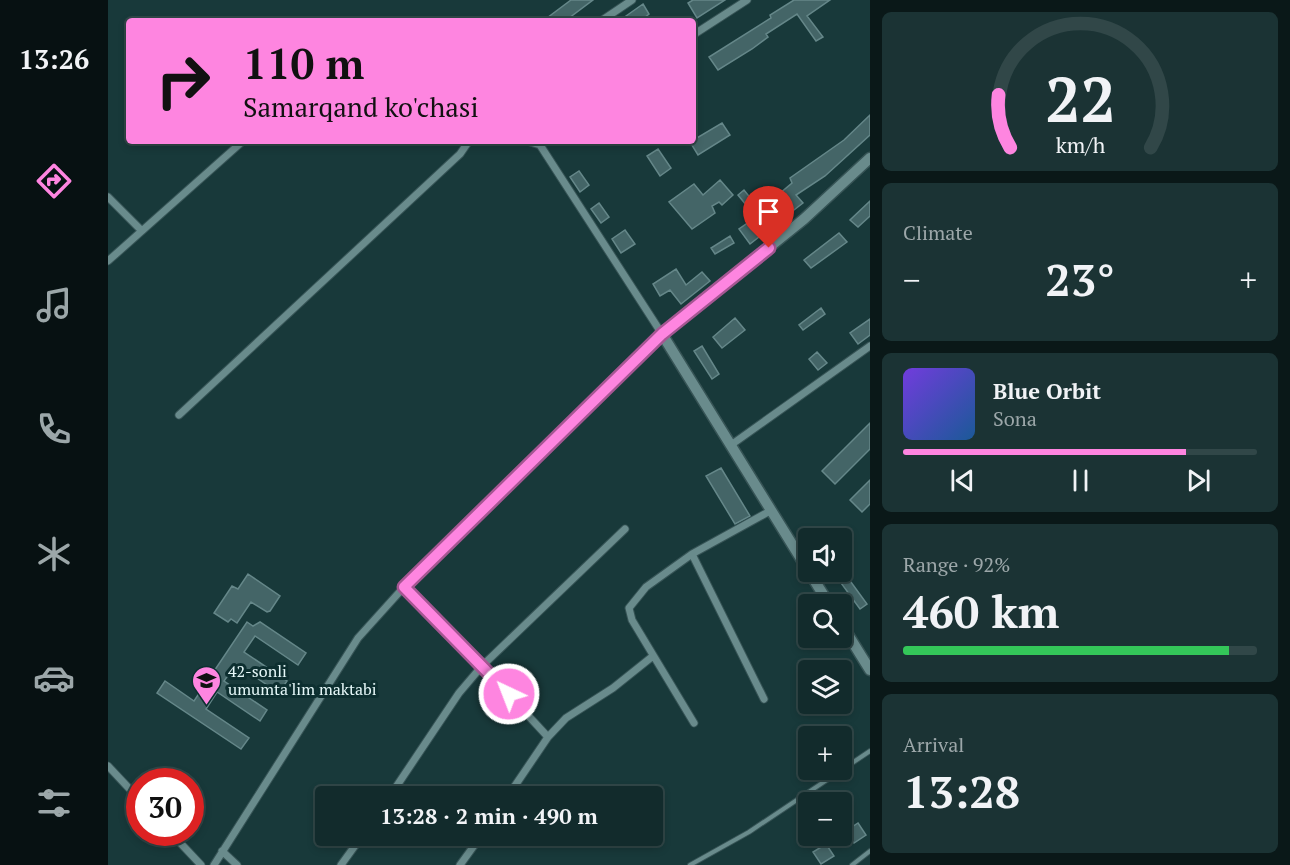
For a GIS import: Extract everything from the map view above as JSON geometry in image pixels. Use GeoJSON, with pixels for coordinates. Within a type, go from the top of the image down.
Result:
{"type":"FeatureCollection","features":[{"type":"Feature","properties":{"kind":"street"},"geometry":{"type":"LineString","coordinates":[[605,18],[632,0]]}},
{"type":"Feature","properties":{"kind":"street"},"geometry":{"type":"LineString","coordinates":[[696,33],[747,0]]}},
{"type":"Feature","properties":{"kind":"street"},"geometry":{"type":"LineString","coordinates":[[108,261],[240,144]]}},
{"type":"Feature","properties":{"kind":"street"},"geometry":{"type":"LineString","coordinates":[[179,416],[460,154],[467,144]]}},
{"type":"Feature","properties":{"kind":"street"},"geometry":{"type":"LineString","coordinates":[[537,144],[540,145],[662,334],[823,594]]}},
{"type":"Feature","properties":{"kind":"street"},"geometry":{"type":"LineString","coordinates":[[214,865],[358,638],[404,587],[662,334],[804,219],[870,158]]}},
{"type":"Feature","properties":{"kind":"street"},"geometry":{"type":"LineString","coordinates":[[108,197],[141,231]]}},
{"type":"Feature","properties":{"kind":"street"},"geometry":{"type":"LineString","coordinates":[[731,445],[870,346]]}},
{"type":"Feature","properties":{"kind":"street"},"geometry":{"type":"LineString","coordinates":[[694,723],[632,620],[629,608],[646,587],[692,554],[770,511]]}},
{"type":"Feature","properties":{"kind":"street"},"geometry":{"type":"LineString","coordinates":[[397,786],[441,719],[483,666],[625,529]]}},
{"type":"Feature","properties":{"kind":"street"},"geometry":{"type":"LineString","coordinates":[[692,554],[764,699]]}},
{"type":"Feature","properties":{"kind":"street"},"geometry":{"type":"LineString","coordinates":[[404,587],[483,666],[548,737]]}},
{"type":"Feature","properties":{"kind":"street"},"geometry":{"type":"LineString","coordinates":[[852,641],[870,670]]}},
{"type":"Feature","properties":{"kind":"street"},"geometry":{"type":"LineString","coordinates":[[515,786],[548,737],[566,718],[613,688],[653,656]]}},
{"type":"Feature","properties":{"kind":"street"},"geometry":{"type":"LineString","coordinates":[[108,766],[126,785]]}},
{"type":"Feature","properties":{"kind":"street"},"geometry":{"type":"LineString","coordinates":[[183,846],[201,865]]}},
{"type":"Feature","properties":{"kind":"street"},"geometry":{"type":"LineString","coordinates":[[342,865],[355,846]]}},
{"type":"Feature","properties":{"kind":"street"},"geometry":{"type":"LineString","coordinates":[[460,865],[474,846]]}},
{"type":"Feature","properties":{"kind":"street"},"geometry":{"type":"LineString","coordinates":[[222,851],[237,865]]}},
{"type":"Feature","properties":{"kind":"lane"},"geometry":{"type":"LineString","coordinates":[[690,865],[759,826],[870,751]]}},
{"type":"Feature","properties":{"kind":"lane"},"geometry":{"type":"LineString","coordinates":[[852,865],[870,851]]}},
{"type":"Feature","properties":{"kind":"building"},"geometry":{"type":"Polygon","coordinates":[[[571,0],[593,0],[569,18],[547,18],[571,0]]]}},
{"type":"Feature","properties":{"kind":"building"},"geometry":{"type":"Polygon","coordinates":[[[693,0],[725,0],[697,18],[688,3],[693,0]]]}},
{"type":"Feature","properties":{"kind":"building"},"geometry":{"type":"Polygon","coordinates":[[[794,0],[830,0],[807,16],[823,37],[816,41],[797,14],[766,34],[768,37],[752,49],[718,70],[709,57],[771,18],[770,15],[794,0]]]}},
{"type":"Feature","properties":{"kind":"building"},"geometry":{"type":"Polygon","coordinates":[[[643,4],[649,14],[644,18],[623,18],[643,4]]]}},
{"type":"Feature","properties":{"kind":"building"},"geometry":{"type":"Polygon","coordinates":[[[870,115],[870,135],[825,176],[796,195],[803,203],[750,244],[739,229],[756,217],[738,195],[744,190],[760,210],[792,183],[790,178],[844,140],[870,115]]]}},
{"type":"Feature","properties":{"kind":"building"},"geometry":{"type":"Polygon","coordinates":[[[722,123],[730,135],[698,155],[691,144],[696,144],[696,138],[722,123]]]}},
{"type":"Feature","properties":{"kind":"building"},"geometry":{"type":"Polygon","coordinates":[[[658,149],[671,168],[660,176],[647,156],[658,149]]]}},
{"type":"Feature","properties":{"kind":"building"},"geometry":{"type":"Polygon","coordinates":[[[579,171],[589,185],[580,192],[570,177],[579,171]]]}},
{"type":"Feature","properties":{"kind":"building"},"geometry":{"type":"Polygon","coordinates":[[[720,180],[733,195],[722,205],[719,202],[712,206],[715,213],[692,229],[669,202],[694,184],[703,195],[720,180]]]}},
{"type":"Feature","properties":{"kind":"building"},"geometry":{"type":"Polygon","coordinates":[[[870,201],[870,216],[858,227],[850,220],[870,201]]]}},
{"type":"Feature","properties":{"kind":"building"},"geometry":{"type":"Polygon","coordinates":[[[599,203],[609,217],[601,223],[591,209],[599,203]]]}},
{"type":"Feature","properties":{"kind":"building"},"geometry":{"type":"Polygon","coordinates":[[[625,230],[635,244],[621,253],[612,239],[625,230]]]}},
{"type":"Feature","properties":{"kind":"building"},"geometry":{"type":"Polygon","coordinates":[[[839,233],[847,242],[811,268],[804,260],[839,233]]]}},
{"type":"Feature","properties":{"kind":"building"},"geometry":{"type":"Polygon","coordinates":[[[730,236],[734,243],[715,254],[711,248],[730,236]]]}},
{"type":"Feature","properties":{"kind":"building"},"geometry":{"type":"Polygon","coordinates":[[[676,269],[686,285],[702,272],[710,281],[681,304],[670,290],[660,296],[653,284],[676,269]]]}},
{"type":"Feature","properties":{"kind":"building"},"geometry":{"type":"Polygon","coordinates":[[[821,308],[825,314],[803,330],[799,325],[821,308]]]}},
{"type":"Feature","properties":{"kind":"building"},"geometry":{"type":"Polygon","coordinates":[[[735,318],[745,330],[722,348],[713,337],[735,318]]]}},
{"type":"Feature","properties":{"kind":"building"},"geometry":{"type":"Polygon","coordinates":[[[870,319],[870,335],[858,344],[850,333],[870,319]]]}},
{"type":"Feature","properties":{"kind":"building"},"geometry":{"type":"Polygon","coordinates":[[[702,346],[719,374],[712,379],[694,351],[702,346]]]}},
{"type":"Feature","properties":{"kind":"building"},"geometry":{"type":"Polygon","coordinates":[[[817,352],[827,363],[818,370],[809,359],[817,352]]]}},
{"type":"Feature","properties":{"kind":"building"},"geometry":{"type":"Polygon","coordinates":[[[870,423],[870,449],[835,484],[822,471],[870,423]]]}},
{"type":"Feature","properties":{"kind":"building"},"geometry":{"type":"Polygon","coordinates":[[[721,468],[750,516],[735,524],[706,476],[721,468]]]}},
{"type":"Feature","properties":{"kind":"building"},"geometry":{"type":"Polygon","coordinates":[[[870,480],[870,504],[862,512],[850,500],[870,480]]]}},
{"type":"Feature","properties":{"kind":"building"},"geometry":{"type":"Polygon","coordinates":[[[248,574],[280,596],[270,611],[267,612],[251,602],[237,623],[231,619],[228,622],[214,613],[232,586],[238,589],[248,574]]]}},
{"type":"Feature","properties":{"kind":"building"},"geometry":{"type":"Polygon","coordinates":[[[851,582],[867,604],[860,609],[852,598],[852,594],[849,594],[841,583],[851,582]]]}},
{"type":"Feature","properties":{"kind":"building"},"geometry":{"type":"Polygon","coordinates":[[[247,622],[253,626],[260,622],[306,653],[298,665],[255,636],[244,652],[287,681],[279,693],[236,664],[224,681],[267,710],[260,721],[217,692],[206,709],[249,738],[241,749],[157,693],[165,681],[194,701],[247,622]]]}},
{"type":"Feature","properties":{"kind":"building"},"geometry":{"type":"Polygon","coordinates":[[[858,823],[866,835],[854,843],[852,840],[852,827],[858,823]]]}},
{"type":"Feature","properties":{"kind":"building"},"geometry":{"type":"Polygon","coordinates":[[[827,846],[834,856],[821,864],[813,852],[827,846]]]}},
{"type":"Feature","properties":{"kind":"place","name":"42-sonli umumta'lim maktabi"},"geometry":{"type":"Point","coordinates":[207,706]}},
{"type":"Feature","properties":{"kind":"route"},"geometry":{"type":"LineString","coordinates":[[509,694],[404,587],[662,334],[769,248]]}}]}
